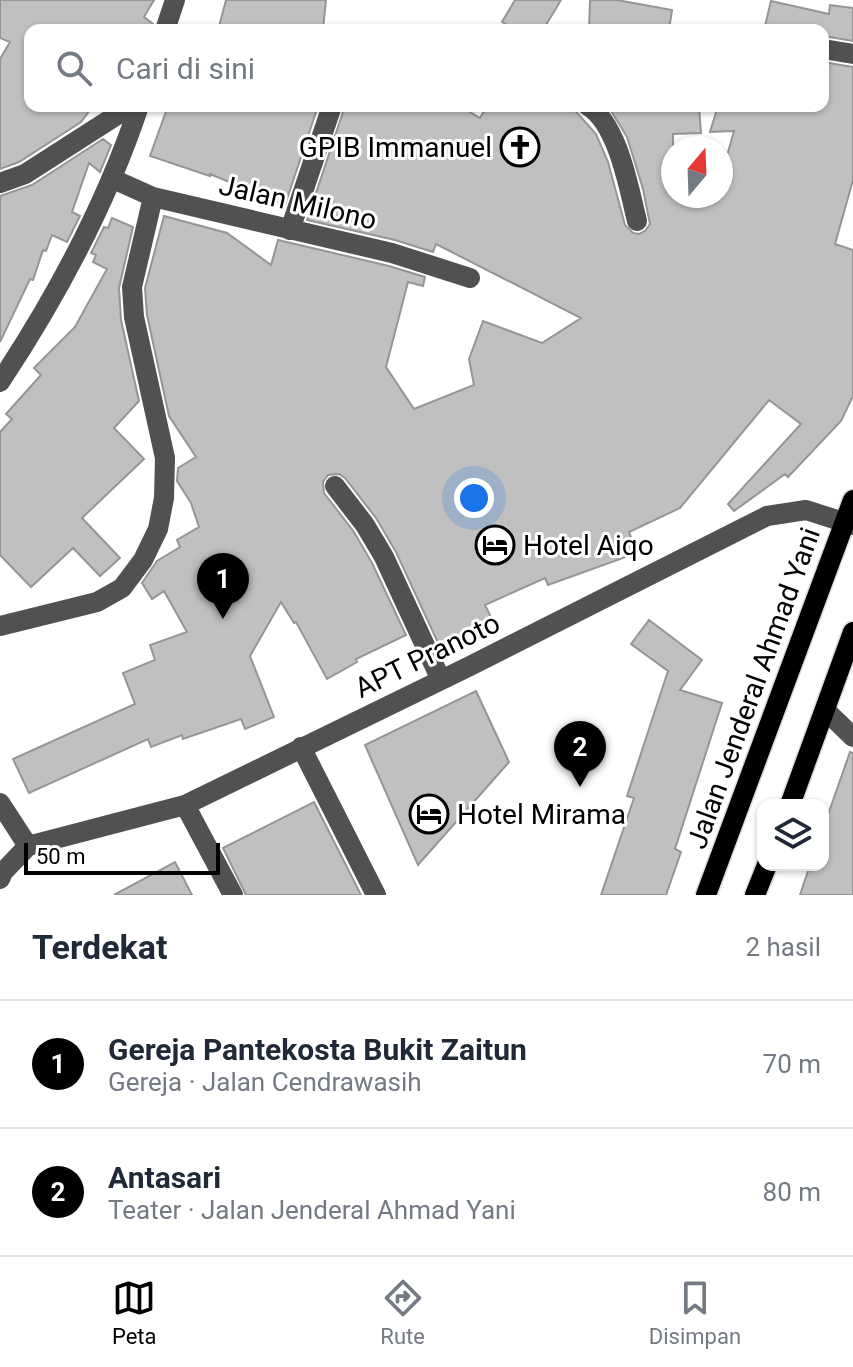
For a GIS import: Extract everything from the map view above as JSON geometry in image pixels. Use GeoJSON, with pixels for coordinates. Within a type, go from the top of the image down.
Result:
{"type":"FeatureCollection","features":[{"type":"Feature","properties":{"kind":"main road","name":"Jalan Jenderal Ahmad Yani"},"geometry":{"type":"LineString","coordinates":[[706,895],[848,523],[853,500]]}},
{"type":"Feature","properties":{"kind":"main road"},"geometry":{"type":"LineString","coordinates":[[792,799],[853,632]]}},
{"type":"Feature","properties":{"kind":"main road"},"geometry":{"type":"LineString","coordinates":[[755,895],[765,871]]}},
{"type":"Feature","properties":{"kind":"street"},"geometry":{"type":"LineString","coordinates":[[167,24],[175,0]]}},
{"type":"Feature","properties":{"kind":"street"},"geometry":{"type":"LineString","coordinates":[[829,50],[853,54]]}},
{"type":"Feature","properties":{"kind":"street"},"geometry":{"type":"LineString","coordinates":[[0,183],[25,174],[122,112]]}},
{"type":"Feature","properties":{"kind":"street"},"geometry":{"type":"LineString","coordinates":[[0,382],[42,320],[113,179],[137,112]]}},
{"type":"Feature","properties":{"kind":"street"},"geometry":{"type":"LineString","coordinates":[[290,230],[330,112]]}},
{"type":"Feature","properties":{"kind":"street"},"geometry":{"type":"LineString","coordinates":[[596,112],[620,154],[637,221]]}},
{"type":"Feature","properties":{"kind":"street","name":"Jalan Milono"},"geometry":{"type":"LineString","coordinates":[[113,179],[153,197],[392,253],[470,278]]}},
{"type":"Feature","properties":{"kind":"street"},"geometry":{"type":"LineString","coordinates":[[0,626],[97,602],[122,588],[143,560],[158,529],[164,498],[165,458],[134,317],[132,287],[153,197]]}},
{"type":"Feature","properties":{"kind":"street"},"geometry":{"type":"LineString","coordinates":[[335,486],[365,525],[384,557],[441,680]]}},
{"type":"Feature","properties":{"kind":"street","name":"APT Pranoto"},"geometry":{"type":"LineString","coordinates":[[28,846],[185,805],[767,516],[806,510],[848,523]]}},
{"type":"Feature","properties":{"kind":"street"},"geometry":{"type":"LineString","coordinates":[[825,710],[853,737]]}},
{"type":"Feature","properties":{"kind":"street"},"geometry":{"type":"LineString","coordinates":[[301,747],[376,895]]}},
{"type":"Feature","properties":{"kind":"street"},"geometry":{"type":"LineString","coordinates":[[0,803],[28,846],[0,879]]}},
{"type":"Feature","properties":{"kind":"street"},"geometry":{"type":"LineString","coordinates":[[185,805],[233,895]]}},
{"type":"Feature","properties":{"kind":"building"},"geometry":{"type":"Polygon","coordinates":[[[0,0],[154,0],[144,17],[153,24],[24,24],[24,112],[88,112],[81,122],[19,162],[0,169],[0,59],[10,42],[0,38],[0,0]]]}},
{"type":"Feature","properties":{"kind":"building"},"geometry":{"type":"Polygon","coordinates":[[[226,0],[326,0],[324,24],[220,24],[226,0]]]}},
{"type":"Feature","properties":{"kind":"building"},"geometry":{"type":"Polygon","coordinates":[[[515,0],[561,0],[547,24],[502,22],[515,0]]]}},
{"type":"Feature","properties":{"kind":"building"},"geometry":{"type":"Polygon","coordinates":[[[590,0],[617,0],[672,10],[670,24],[589,24],[590,0]]]}},
{"type":"Feature","properties":{"kind":"building"},"geometry":{"type":"Polygon","coordinates":[[[771,1],[829,14],[830,5],[853,8],[853,41],[829,37],[829,24],[765,24],[771,1]]]}},
{"type":"Feature","properties":{"kind":"building"},"geometry":{"type":"Polygon","coordinates":[[[829,63],[853,67],[853,180],[835,244],[853,250],[853,396],[841,421],[788,477],[785,474],[734,511],[728,504],[801,424],[769,400],[680,508],[629,532],[637,553],[548,585],[545,578],[485,605],[493,621],[439,645],[396,552],[376,518],[345,478],[339,474],[328,475],[323,482],[324,493],[354,532],[372,563],[406,635],[356,659],[357,662],[327,679],[296,622],[281,602],[250,656],[274,717],[245,729],[241,719],[151,747],[148,739],[29,793],[13,759],[135,704],[123,673],[155,660],[150,645],[187,632],[164,591],[152,599],[142,583],[157,561],[180,547],[177,540],[199,527],[191,503],[177,481],[178,468],[196,457],[169,416],[147,315],[145,288],[164,216],[227,233],[271,265],[278,240],[425,277],[423,286],[408,282],[386,367],[414,409],[474,385],[469,359],[483,321],[542,343],[581,318],[436,244],[433,252],[307,220],[343,112],[470,112],[480,118],[484,112],[576,112],[596,134],[608,162],[625,225],[633,233],[639,234],[650,224],[643,189],[627,137],[612,112],[699,112],[701,133],[661,136],[661,208],[733,208],[734,131],[710,132],[716,112],[829,112],[829,63]]]}},
{"type":"Feature","properties":{"kind":"building"},"geometry":{"type":"Polygon","coordinates":[[[166,112],[316,112],[285,205],[210,174],[150,156],[166,112]]]}},
{"type":"Feature","properties":{"kind":"building"},"geometry":{"type":"Polygon","coordinates":[[[103,139],[111,145],[100,172],[89,163],[72,212],[80,216],[67,242],[52,235],[46,251],[43,250],[33,280],[30,279],[0,342],[0,196],[32,185],[103,139]]]}},
{"type":"Feature","properties":{"kind":"building"},"geometry":{"type":"Polygon","coordinates":[[[112,218],[133,227],[119,288],[121,320],[139,401],[114,428],[144,459],[82,518],[120,558],[100,576],[73,548],[31,587],[0,555],[0,432],[12,419],[6,414],[41,375],[34,368],[75,327],[107,269],[93,262],[96,255],[91,253],[112,218]]]}},
{"type":"Feature","properties":{"kind":"building"},"geometry":{"type":"Polygon","coordinates":[[[649,620],[702,660],[680,690],[722,703],[675,849],[681,852],[666,895],[601,895],[634,798],[627,796],[668,671],[631,644],[649,620]]]}},
{"type":"Feature","properties":{"kind":"building","name":"Hotel Mirama"},"geometry":{"type":"Polygon","coordinates":[[[476,691],[509,762],[418,865],[365,745],[476,691]]]}},
{"type":"Feature","properties":{"kind":"building"},"geometry":{"type":"Polygon","coordinates":[[[850,752],[853,753],[853,895],[800,895],[808,871],[829,871],[829,812],[850,752]]]}},
{"type":"Feature","properties":{"kind":"building"},"geometry":{"type":"Polygon","coordinates":[[[314,802],[361,895],[246,895],[223,848],[314,802]]]}},
{"type":"Feature","properties":{"kind":"building"},"geometry":{"type":"Polygon","coordinates":[[[175,862],[192,895],[114,895],[175,862]]]}},
{"type":"Feature","properties":{"kind":"place","name":"GPIB Immanuel"},"geometry":{"type":"Point","coordinates":[520,147]}},
{"type":"Feature","properties":{"kind":"place","name":"Hotel Aiqo"},"geometry":{"type":"Point","coordinates":[495,545]}},
{"type":"Feature","properties":{"kind":"place","name":"Gereja Pantekosta Bukit Zaitun"},"geometry":{"type":"Point","coordinates":[223,619]}},
{"type":"Feature","properties":{"kind":"place","name":"Antasari"},"geometry":{"type":"Point","coordinates":[580,787]}},
{"type":"Feature","properties":{"kind":"place","name":"Hotel Mirama"},"geometry":{"type":"Point","coordinates":[429,814]}}]}
